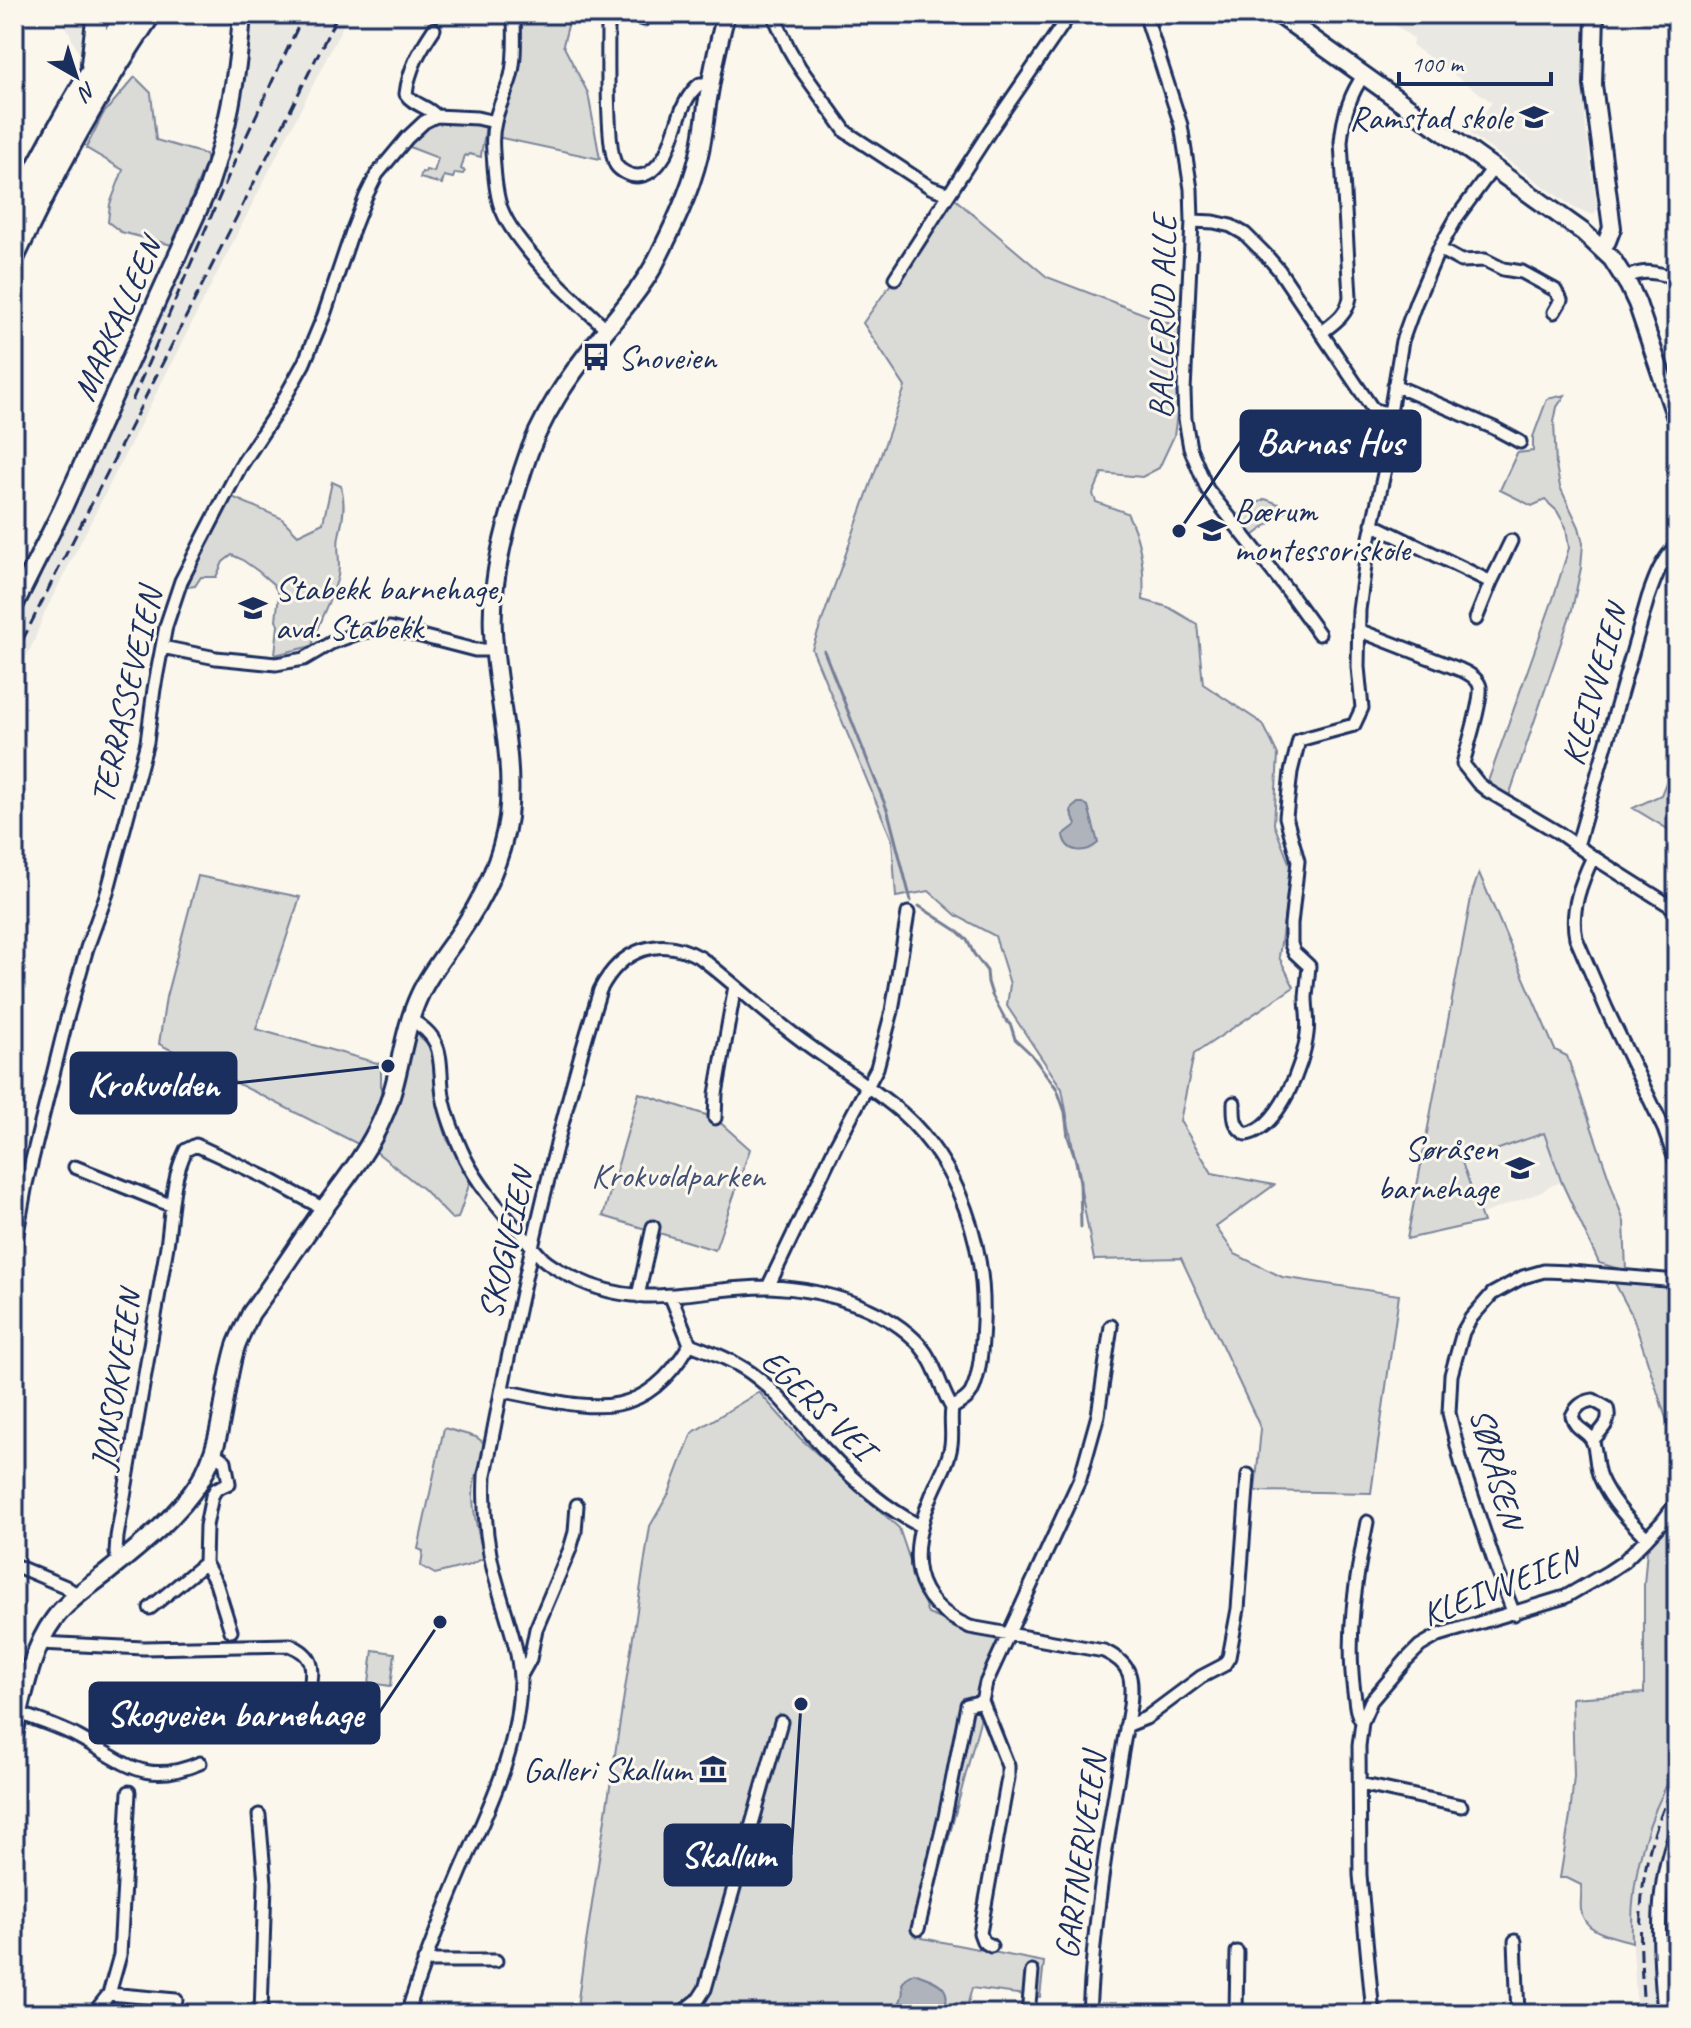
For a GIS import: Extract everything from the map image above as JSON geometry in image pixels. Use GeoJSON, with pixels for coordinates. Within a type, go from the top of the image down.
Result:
{"type":"FeatureCollection","features":[{"type":"Feature","properties":{"kind":"highway"},"geometry":{"type":"LineString","coordinates":[[14,213],[91,70],[128,14]]}},
{"type":"Feature","properties":{"kind":"highway"},"geometry":{"type":"LineString","coordinates":[[14,256],[73,138],[150,14]]}},
{"type":"Feature","properties":{"kind":"highway"},"geometry":{"type":"LineString","coordinates":[[91,70],[97,20]]}},
{"type":"Feature","properties":{"kind":"main road","name":"MARKALLEEN"},"geometry":{"type":"LineString","coordinates":[[14,606],[62,510],[208,188],[226,129],[236,77],[242,14]]}},
{"type":"Feature","properties":{"kind":"main road"},"geometry":{"type":"LineString","coordinates":[[14,1734],[40,1643],[54,1619],[78,1595],[148,1539],[189,1496],[206,1470],[214,1453],[235,1348],[251,1313],[383,1119],[409,1019],[425,983],[464,927],[495,870],[505,836],[509,801],[492,617],[496,579],[510,512],[529,448],[553,402],[646,279],[680,207],[699,155],[726,14]]}},
{"type":"Feature","properties":{"kind":"main road"},"geometry":{"type":"LineString","coordinates":[[1278,14],[1595,243],[1625,278],[1637,303],[1677,421]]}},
{"type":"Feature","properties":{"kind":"main road"},"geometry":{"type":"LineString","coordinates":[[1595,14],[1593,85],[1612,228],[1595,243]]}},
{"type":"Feature","properties":{"kind":"street"},"geometry":{"type":"LineString","coordinates":[[514,14],[511,76],[495,122],[493,152],[501,209],[536,260],[607,329]]}},
{"type":"Feature","properties":{"kind":"street"},"geometry":{"type":"LineString","coordinates":[[644,19],[623,14],[611,17],[608,24],[611,136],[617,166],[627,174],[636,176],[655,168],[673,138],[689,97],[700,84],[711,84]]}},
{"type":"Feature","properties":{"kind":"street"},"geometry":{"type":"LineString","coordinates":[[773,14],[800,68],[846,132],[930,187],[949,194]]}},
{"type":"Feature","properties":{"kind":"street"},"geometry":{"type":"LineString","coordinates":[[895,278],[1070,14]]}},
{"type":"Feature","properties":{"kind":"street","name":"BALLERUD ALLE"},"geometry":{"type":"LineString","coordinates":[[1145,14],[1181,125],[1188,164],[1192,221],[1184,391],[1190,448],[1207,489],[1319,634]]}},
{"type":"Feature","properties":{"kind":"street"},"geometry":{"type":"LineString","coordinates":[[434,29],[408,78],[406,94],[409,99],[436,116],[495,122]]}},
{"type":"Feature","properties":{"kind":"street"},"geometry":{"type":"LineString","coordinates":[[1321,333],[1344,314],[1350,297],[1342,126],[1347,106],[1364,75]]}},
{"type":"Feature","properties":{"kind":"street","name":"TERRASSEVEIEN"},"geometry":{"type":"LineString","coordinates":[[14,1250],[26,1184],[66,1022],[87,948],[107,893],[147,742],[154,689],[174,600],[193,555],[240,467],[304,363],[353,229],[377,174],[407,138],[424,122],[436,116]]}},
{"type":"Feature","properties":{"kind":"street"},"geometry":{"type":"LineString","coordinates":[[1234,1103],[1234,1119],[1240,1130],[1246,1134],[1260,1130],[1291,1088],[1305,1049],[1309,966],[1294,952],[1291,944],[1298,861],[1286,817],[1291,772],[1299,740],[1354,725],[1362,708],[1358,630],[1367,551],[1385,469],[1390,413],[1402,341],[1439,249],[1457,217],[1493,168]]}},
{"type":"Feature","properties":{"kind":"street"},"geometry":{"type":"LineString","coordinates":[[1192,221],[1231,226],[1245,234],[1279,270],[1372,408],[1390,413]]}},
{"type":"Feature","properties":{"kind":"street"},"geometry":{"type":"LineString","coordinates":[[1439,249],[1461,261],[1485,260],[1503,269],[1522,272],[1555,290],[1561,300],[1554,312]]}},
{"type":"Feature","properties":{"kind":"street"},"geometry":{"type":"LineString","coordinates":[[1625,278],[1639,271],[1677,278]]}},
{"type":"Feature","properties":{"kind":"street"},"geometry":{"type":"LineString","coordinates":[[1394,385],[1520,442]]}},
{"type":"Feature","properties":{"kind":"street"},"geometry":{"type":"LineString","coordinates":[[1372,524],[1491,582]]}},
{"type":"Feature","properties":{"kind":"street"},"geometry":{"type":"LineString","coordinates":[[1476,619],[1511,541]]}},
{"type":"Feature","properties":{"kind":"street","name":"KLEIVVEIEN"},"geometry":{"type":"LineString","coordinates":[[1577,846],[1648,598],[1660,566],[1677,545]]}},
{"type":"Feature","properties":{"kind":"street"},"geometry":{"type":"LineString","coordinates":[[162,647],[216,658],[276,664],[304,659],[331,643],[361,632],[390,628],[475,650],[494,650]]}},
{"type":"Feature","properties":{"kind":"street"},"geometry":{"type":"LineString","coordinates":[[1358,630],[1468,673],[1480,687],[1463,764],[1478,783],[1677,910]]}},
{"type":"Feature","properties":{"kind":"street"},"geometry":{"type":"LineString","coordinates":[[1593,857],[1581,881],[1574,913],[1576,938],[1664,1129],[1677,1165]]}},
{"type":"Feature","properties":{"kind":"street"},"geometry":{"type":"LineString","coordinates":[[768,1287],[877,1068],[892,1011],[908,913]]}},
{"type":"Feature","properties":{"kind":"street","name":"SKOGVEIEN"},"geometry":{"type":"LineString","coordinates":[[407,2014],[424,1961],[513,1741],[520,1677],[512,1635],[491,1563],[485,1526],[485,1475],[537,1220],[593,1011],[600,990],[616,964],[644,949],[659,945],[687,950],[701,958],[800,1039],[904,1115],[937,1154],[957,1189],[974,1236],[981,1270],[983,1313],[978,1368],[970,1394],[952,1408]]}},
{"type":"Feature","properties":{"kind":"street"},"geometry":{"type":"LineString","coordinates":[[715,1118],[716,1094],[735,986]]}},
{"type":"Feature","properties":{"kind":"street"},"geometry":{"type":"LineString","coordinates":[[409,1019],[436,1042],[442,1063],[447,1113],[467,1161],[484,1188],[533,1248],[555,1268],[591,1286],[616,1294],[671,1297],[768,1287],[827,1294],[872,1310],[909,1334],[927,1354],[952,1408],[951,1445],[920,1526],[916,1557],[923,1584],[943,1613],[970,1627],[1088,1647],[1117,1657],[1130,1675],[1132,1689],[1126,1726]]}},
{"type":"Feature","properties":{"kind":"street","name":"JONSOKVEIEN"},"geometry":{"type":"LineString","coordinates":[[119,1563],[117,1537],[165,1257],[170,1205],[186,1150],[196,1145],[324,1209]]}},
{"type":"Feature","properties":{"kind":"street"},"geometry":{"type":"LineString","coordinates":[[75,1167],[170,1205]]}},
{"type":"Feature","properties":{"kind":"street"},"geometry":{"type":"LineString","coordinates":[[638,1296],[653,1227]]}},
{"type":"Feature","properties":{"kind":"street","name":"SØRÅSEN"},"geometry":{"type":"LineString","coordinates":[[1514,1614],[1462,1466],[1449,1413],[1451,1375],[1463,1332],[1492,1294],[1507,1284],[1544,1271],[1677,1281]]}},
{"type":"Feature","properties":{"kind":"street"},"geometry":{"type":"LineString","coordinates":[[503,1391],[588,1407],[625,1403],[646,1393],[664,1379],[690,1344],[671,1297]]}},
{"type":"Feature","properties":{"kind":"street"},"geometry":{"type":"LineString","coordinates":[[991,1946],[983,1941],[980,1933],[1006,1794],[1008,1766],[982,1701],[986,1683],[1080,1479],[1089,1453],[1103,1391],[1111,1326]]}},
{"type":"Feature","properties":{"kind":"street","name":"EGERS VEI"},"geometry":{"type":"LineString","coordinates":[[690,1344],[731,1361],[750,1373],[793,1411],[828,1453],[864,1486],[920,1526]]}},
{"type":"Feature","properties":{"kind":"street"},"geometry":{"type":"LineString","coordinates":[[1592,1441],[1600,1477],[1627,1519],[1647,1538]]}},
{"type":"Feature","properties":{"kind":"street"},"geometry":{"type":"LineString","coordinates":[[214,1453],[225,1461],[229,1483],[216,1489],[212,1496],[206,1526],[205,1563],[216,1583],[231,1631]]}},
{"type":"Feature","properties":{"kind":"street","name":"GARTNERVEIEN"},"geometry":{"type":"LineString","coordinates":[[1089,2014],[1099,1897],[1126,1726],[1146,1718],[1201,1677],[1224,1665],[1229,1657],[1238,1609],[1248,1475]]}},
{"type":"Feature","properties":{"kind":"street","name":"KLEIVVEIEN"},"geometry":{"type":"LineString","coordinates":[[1373,2014],[1360,1875],[1359,1746],[1362,1722],[1371,1701],[1420,1646],[1439,1635],[1565,1597],[1623,1562],[1677,1502]]}},
{"type":"Feature","properties":{"kind":"street","name":"SKOGVEIEN"},"geometry":{"type":"LineString","coordinates":[[520,1677],[530,1659],[536,1629],[570,1549],[577,1505]]}},
{"type":"Feature","properties":{"kind":"street"},"geometry":{"type":"LineString","coordinates":[[1362,1722],[1356,1713],[1351,1637],[1367,1522]]}},
{"type":"Feature","properties":{"kind":"street"},"geometry":{"type":"LineString","coordinates":[[150,1608],[205,1563]]}},
{"type":"Feature","properties":{"kind":"street"},"geometry":{"type":"LineString","coordinates":[[14,1565],[78,1595]]}},
{"type":"Feature","properties":{"kind":"street"},"geometry":{"type":"LineString","coordinates":[[40,1643],[144,1648],[290,1645],[300,1649],[312,1664],[309,1699]]}},
{"type":"Feature","properties":{"kind":"street"},"geometry":{"type":"LineString","coordinates":[[918,1929],[945,1817],[967,1705],[982,1701]]}},
{"type":"Feature","properties":{"kind":"street"},"geometry":{"type":"LineString","coordinates":[[19,1713],[76,1735],[143,1772],[182,1771],[200,1763]]}},
{"type":"Feature","properties":{"kind":"street"},"geometry":{"type":"LineString","coordinates":[[680,2014],[698,2000],[705,1989],[781,1722]]}},
{"type":"Feature","properties":{"kind":"street"},"geometry":{"type":"LineString","coordinates":[[1360,1784],[1461,1806]]}},
{"type":"Feature","properties":{"kind":"street"},"geometry":{"type":"LineString","coordinates":[[93,2014],[109,1994],[120,1955],[129,1792]]}},
{"type":"Feature","properties":{"kind":"street"},"geometry":{"type":"LineString","coordinates":[[259,1815],[265,1883],[261,2014]]}},
{"type":"Feature","properties":{"kind":"street"},"geometry":{"type":"LineString","coordinates":[[1664,2014],[1658,1942],[1662,1877],[1677,1829]]}},
{"type":"Feature","properties":{"kind":"street"},"geometry":{"type":"LineString","coordinates":[[1515,1941],[1518,2014]]}},
{"type":"Feature","properties":{"kind":"street"},"geometry":{"type":"LineString","coordinates":[[1236,2014],[1237,1952]]}},
{"type":"Feature","properties":{"kind":"street"},"geometry":{"type":"LineString","coordinates":[[424,1961],[496,1961]]}},
{"type":"Feature","properties":{"kind":"street"},"geometry":{"type":"LineString","coordinates":[[1028,2014],[1032,1972]]}},
{"type":"Feature","properties":{"kind":"street"},"geometry":{"type":"LineString","coordinates":[[109,1994],[176,2000]]}},
{"type":"Feature","properties":{"kind":"shaded area"},"geometry":{"type":"Polygon","coordinates":[[[59,14],[108,14],[79,53],[59,14]]]}},
{"type":"Feature","properties":{"kind":"shaded area"},"geometry":{"type":"Polygon","coordinates":[[[254,14],[349,14],[44,614],[14,682],[14,621],[217,182],[242,100],[254,14]]]}},
{"type":"Feature","properties":{"kind":"shaded area","name":"Ramstad skole"},"geometry":{"type":"Polygon","coordinates":[[[1402,14],[1583,14],[1582,80],[1597,209],[1594,215],[1576,209],[1470,134],[1492,102],[1412,45],[1414,39],[1394,24],[1402,14]]]}},
{"type":"Feature","properties":{"kind":"shaded area"},"geometry":{"type":"Polygon","coordinates":[[[1078,803],[1088,806],[1098,843],[1082,850],[1068,846],[1063,835],[1076,825],[1071,812],[1078,803]]]}},
{"type":"Feature","properties":{"kind":"shaded area"},"geometry":{"type":"Polygon","coordinates":[[[1544,1134],[1561,1182],[1482,1214],[1464,1162],[1544,1134]]]}},
{"type":"Feature","properties":{"kind":"shaded area"},"geometry":{"type":"Polygon","coordinates":[[[1677,1767],[1677,1810],[1662,1851],[1653,1903],[1656,2014],[1637,2014],[1632,1932],[1635,1883],[1648,1828],[1677,1767]]]}},
{"type":"Feature","properties":{"kind":"shaded area"},"geometry":{"type":"Polygon","coordinates":[[[914,1973],[942,1986],[947,1997],[942,2014],[889,2014],[901,2000],[902,1984],[914,1973]]]}},
{"type":"Feature","properties":{"kind":"green space"},"geometry":{"type":"Polygon","coordinates":[[[521,14],[571,14],[563,45],[588,93],[600,159],[497,137],[517,77],[521,14]]]}},
{"type":"Feature","properties":{"kind":"green space"},"geometry":{"type":"Polygon","coordinates":[[[135,77],[151,93],[156,140],[205,154],[207,161],[172,245],[121,232],[108,222],[110,204],[123,170],[86,148],[103,114],[135,77]]]}},
{"type":"Feature","properties":{"kind":"green space"},"geometry":{"type":"Polygon","coordinates":[[[440,120],[485,126],[481,157],[465,155],[461,169],[465,171],[463,174],[455,173],[453,178],[444,176],[442,184],[420,178],[426,170],[434,172],[438,158],[407,144],[424,127],[440,120]]]}},
{"type":"Feature","properties":{"kind":"green space"},"geometry":{"type":"Polygon","coordinates":[[[949,194],[1047,277],[1186,330],[1174,436],[1159,468],[1142,477],[1102,473],[1093,494],[1096,502],[1127,513],[1141,555],[1143,600],[1168,607],[1197,624],[1203,684],[1263,724],[1278,755],[1274,824],[1291,868],[1279,957],[1294,987],[1194,1054],[1180,1121],[1212,1173],[1274,1185],[1216,1227],[1235,1254],[1282,1277],[1399,1295],[1371,1493],[1255,1491],[1261,1429],[1181,1258],[1094,1260],[1062,1089],[1007,1006],[1010,984],[995,936],[957,916],[929,891],[896,897],[892,840],[812,649],[905,387],[863,323],[949,194]]]}},
{"type":"Feature","properties":{"kind":"green space"},"geometry":{"type":"Polygon","coordinates":[[[1565,395],[1557,407],[1554,422],[1556,465],[1560,487],[1583,543],[1581,568],[1572,610],[1508,799],[1486,787],[1569,548],[1566,527],[1557,511],[1545,500],[1532,506],[1500,490],[1517,453],[1533,451],[1533,437],[1547,399],[1565,395]]]}},
{"type":"Feature","properties":{"kind":"green space"},"geometry":{"type":"Polygon","coordinates":[[[332,482],[341,486],[343,499],[337,580],[312,646],[275,655],[279,594],[258,571],[232,555],[223,562],[216,577],[201,577],[195,586],[187,587],[209,533],[230,496],[281,518],[298,535],[323,523],[332,482]]]}},
{"type":"Feature","properties":{"kind":"green space"},"geometry":{"type":"Polygon","coordinates":[[[1265,499],[1290,508],[1253,536],[1236,516],[1265,499]]]}},
{"type":"Feature","properties":{"kind":"green space"},"geometry":{"type":"Polygon","coordinates":[[[1677,755],[1677,830],[1671,831],[1633,808],[1661,795],[1677,755]]]}},
{"type":"Feature","properties":{"kind":"green space"},"geometry":{"type":"Polygon","coordinates":[[[1479,873],[1555,1050],[1567,1056],[1624,1222],[1626,1271],[1599,1263],[1562,1183],[1544,1133],[1462,1162],[1483,1222],[1407,1239],[1472,893],[1479,873]]]}},
{"type":"Feature","properties":{"kind":"green space"},"geometry":{"type":"Polygon","coordinates":[[[198,876],[300,897],[256,1029],[381,1064],[381,1102],[366,1148],[159,1044],[166,997],[198,876]]]}},
{"type":"Feature","properties":{"kind":"green space"},"geometry":{"type":"Polygon","coordinates":[[[409,1019],[421,1038],[432,1047],[439,1111],[447,1139],[471,1179],[458,1218],[452,1219],[423,1189],[375,1151],[398,1107],[408,1061],[409,1019]]]}},
{"type":"Feature","properties":{"kind":"green space","name":"Krokvoldparken"},"geometry":{"type":"Polygon","coordinates":[[[639,1093],[715,1118],[750,1149],[715,1250],[603,1216],[639,1093]]]}},
{"type":"Feature","properties":{"kind":"green space"},"geometry":{"type":"Polygon","coordinates":[[[1611,1276],[1677,1281],[1677,1452],[1633,1317],[1611,1276]]]}},
{"type":"Feature","properties":{"kind":"green space"},"geometry":{"type":"Polygon","coordinates":[[[759,1392],[800,1438],[899,1528],[928,1614],[1002,1642],[983,1672],[977,1690],[981,1717],[922,1938],[1044,1962],[1040,1997],[972,1988],[965,2014],[576,2014],[650,1526],[669,1493],[692,1433],[759,1392]]]}},
{"type":"Feature","properties":{"kind":"green space"},"geometry":{"type":"Polygon","coordinates":[[[444,1428],[483,1442],[484,1458],[475,1479],[473,1498],[484,1558],[435,1574],[421,1566],[423,1551],[418,1549],[444,1428]]]}},
{"type":"Feature","properties":{"kind":"green space"},"geometry":{"type":"Polygon","coordinates":[[[1677,1510],[1677,1767],[1656,1808],[1642,1851],[1634,1896],[1632,1942],[1601,1933],[1588,1924],[1581,1910],[1581,1885],[1560,1878],[1574,1776],[1572,1698],[1644,1693],[1647,1549],[1677,1510]]]}},
{"type":"Feature","properties":{"kind":"green space"},"geometry":{"type":"Polygon","coordinates":[[[373,1650],[395,1653],[391,1686],[369,1683],[373,1650]]]}},
{"type":"Feature","properties":{"kind":"waterway"},"geometry":{"type":"LineString","coordinates":[[824,651],[888,812],[911,901]]}},
{"type":"Feature","properties":{"kind":"waterway"},"geometry":{"type":"LineString","coordinates":[[919,906],[967,940],[987,971],[992,995],[1011,1026],[1015,1039],[1031,1054],[1057,1089],[1080,1179],[1081,1227]]}},
{"type":"Feature","properties":{"kind":"railway"},"geometry":{"type":"LineString","coordinates":[[132,401],[237,156],[304,14]]}},
{"type":"Feature","properties":{"kind":"railway"},"geometry":{"type":"LineString","coordinates":[[14,657],[338,14]]}},
{"type":"Feature","properties":{"kind":"railway"},"geometry":{"type":"LineString","coordinates":[[1644,2014],[1642,1895],[1653,1839],[1677,1781]]}},
{"type":"Feature","properties":{"kind":"place","name":"Ramstad skole"},"geometry":{"type":"Point","coordinates":[1534,117]}},
{"type":"Feature","properties":{"kind":"place","name":"Snoveien"},"geometry":{"type":"Point","coordinates":[596,357]}},
{"type":"Feature","properties":{"kind":"place","name":"Bærum montessoriskole"},"geometry":{"type":"Point","coordinates":[1212,530]}},
{"type":"Feature","properties":{"kind":"place","name":"Barnas Hus"},"geometry":{"type":"Point","coordinates":[1179,531]}},
{"type":"Feature","properties":{"kind":"place","name":"Stabekk barnehage, avd. Stabekk"},"geometry":{"type":"Point","coordinates":[253,608]}},
{"type":"Feature","properties":{"kind":"place","name":"Krokvolden"},"geometry":{"type":"Point","coordinates":[388,1066]}},
{"type":"Feature","properties":{"kind":"place","name":"Søråsen barnehage"},"geometry":{"type":"Point","coordinates":[1520,1168]}},
{"type":"Feature","properties":{"kind":"place","name":"Skogveien barnehage"},"geometry":{"type":"Point","coordinates":[440,1622]}},
{"type":"Feature","properties":{"kind":"place","name":"Skallum"},"geometry":{"type":"Point","coordinates":[801,1704]}},
{"type":"Feature","properties":{"kind":"place","name":"Galleri Skallum"},"geometry":{"type":"Point","coordinates":[713,1769]}}]}
